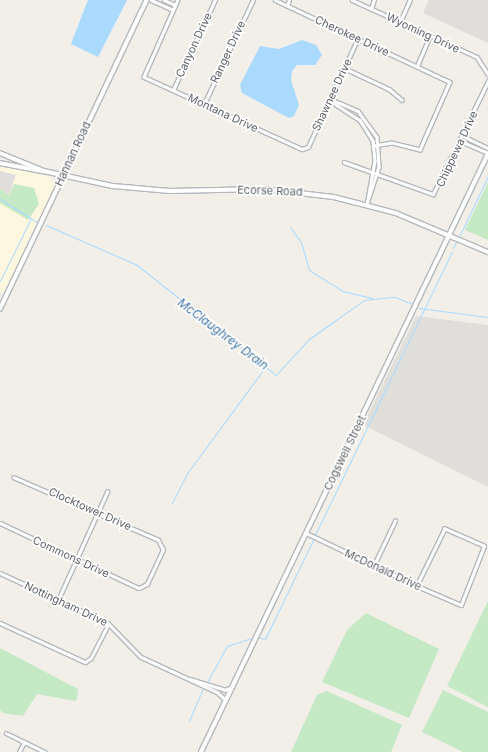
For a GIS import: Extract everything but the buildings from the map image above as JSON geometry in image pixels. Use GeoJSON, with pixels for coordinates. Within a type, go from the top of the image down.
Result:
{"type":"FeatureCollection","features":[{"type":"Feature","properties":{"kind":"street","name":"Hannan Road"},"geometry":{"type":"LineString","coordinates":[[0,309],[147,0]]}},
{"type":"Feature","properties":{"kind":"street"},"geometry":{"type":"LineString","coordinates":[[151,0],[173,10],[178,0]]}},
{"type":"Feature","properties":{"kind":"street"},"geometry":{"type":"LineString","coordinates":[[164,0],[175,5]]}},
{"type":"Feature","properties":{"kind":"street","name":"Canyon Drive"},"geometry":{"type":"LineString","coordinates":[[173,90],[215,0]]}},
{"type":"Feature","properties":{"kind":"street","name":"Ranger Drive"},"geometry":{"type":"LineString","coordinates":[[204,104],[253,0]]}},
{"type":"Feature","properties":{"kind":"street"},"geometry":{"type":"LineString","coordinates":[[275,0],[286,6],[289,0]]}},
{"type":"Feature","properties":{"kind":"street","name":"Wyoming Drive"},"geometry":{"type":"LineString","coordinates":[[352,0],[472,55],[483,63],[488,74]]}},
{"type":"Feature","properties":{"kind":"street"},"geometry":{"type":"LineString","coordinates":[[371,8],[374,0]]}},
{"type":"Feature","properties":{"kind":"street"},"geometry":{"type":"LineString","coordinates":[[400,22],[410,0]]}},
{"type":"Feature","properties":{"kind":"street","name":"Cherokee Drive"},"geometry":{"type":"LineString","coordinates":[[286,6],[358,38],[451,84],[426,138],[416,152],[396,143],[379,145]]}},
{"type":"Feature","properties":{"kind":"street","name":"Montana Drive"},"geometry":{"type":"LineString","coordinates":[[173,10],[143,75],[304,149]]}},
{"type":"Feature","properties":{"kind":"street"},"geometry":{"type":"LineString","coordinates":[[417,66],[430,36]]}},
{"type":"Feature","properties":{"kind":"street","name":"Shawnee Drive"},"geometry":{"type":"LineString","coordinates":[[304,149],[358,38]]}},
{"type":"Feature","properties":{"kind":"street"},"geometry":{"type":"LineString","coordinates":[[344,68],[389,89],[402,100]]}},
{"type":"Feature","properties":{"kind":"street","name":"Chippewa Drive"},"geometry":{"type":"LineString","coordinates":[[377,175],[433,194],[463,136],[488,81]]}},
{"type":"Feature","properties":{"kind":"street"},"geometry":{"type":"LineString","coordinates":[[329,100],[358,111],[371,126],[379,145],[377,175],[367,205]]}},
{"type":"Feature","properties":{"kind":"street"},"geometry":{"type":"LineString","coordinates":[[329,100],[360,120],[374,146],[372,174],[367,205]]}},
{"type":"Feature","properties":{"kind":"street"},"geometry":{"type":"LineString","coordinates":[[463,136],[488,148]]}},
{"type":"Feature","properties":{"kind":"street"},"geometry":{"type":"LineString","coordinates":[[460,141],[488,154]]}},
{"type":"Feature","properties":{"kind":"street"},"geometry":{"type":"LineString","coordinates":[[374,146],[379,145]]}},
{"type":"Feature","properties":{"kind":"street","name":"Ecorse Road"},"geometry":{"type":"LineString","coordinates":[[0,153],[44,171]]}},
{"type":"Feature","properties":{"kind":"street","name":"Cogswell Street"},"geometry":{"type":"LineString","coordinates":[[200,752],[488,154]]}},
{"type":"Feature","properties":{"kind":"street"},"geometry":{"type":"LineString","coordinates":[[344,162],[377,175]]}},
{"type":"Feature","properties":{"kind":"street","name":"Ecorse Road"},"geometry":{"type":"LineString","coordinates":[[0,163],[142,190],[301,192],[367,205],[449,235],[488,252]]}},
{"type":"Feature","properties":{"kind":"street","name":"Clocktower Drive"},"geometry":{"type":"LineString","coordinates":[[14,478],[98,512],[163,545],[143,588]]}},
{"type":"Feature","properties":{"kind":"street"},"geometry":{"type":"LineString","coordinates":[[58,600],[107,492]]}},
{"type":"Feature","properties":{"kind":"street"},"geometry":{"type":"LineString","coordinates":[[374,565],[395,521]]}},
{"type":"Feature","properties":{"kind":"street","name":"Commons Drive"},"geometry":{"type":"LineString","coordinates":[[0,523],[76,559],[143,588]]}},
{"type":"Feature","properties":{"kind":"street","name":"McDonald Drive"},"geometry":{"type":"LineString","coordinates":[[306,533],[418,586],[461,605],[484,546],[445,529],[418,586]]}},
{"type":"Feature","properties":{"kind":"street","name":"Nottingham Drive"},"geometry":{"type":"LineString","coordinates":[[0,573],[108,623],[138,654],[222,695],[226,700]]}},
{"type":"Feature","properties":{"kind":"street"},"geometry":{"type":"LineString","coordinates":[[0,623],[87,662],[108,623]]}},
{"type":"Feature","properties":{"kind":"street","name":"Nottingham Drive"},"geometry":{"type":"LineString","coordinates":[[187,678],[225,690],[233,686]]}},
{"type":"Feature","properties":{"kind":"street"},"geometry":{"type":"LineString","coordinates":[[6,733],[45,752]]}},
{"type":"Feature","properties":{"kind":"street"},"geometry":{"type":"LineString","coordinates":[[19,752],[24,742]]}},
{"type":"Feature","properties":{"kind":"shaded area"},"geometry":{"type":"Polygon","coordinates":[[[429,0],[488,0],[488,43],[423,13],[429,0]]]}},
{"type":"Feature","properties":{"kind":"shaded area"},"geometry":{"type":"Polygon","coordinates":[[[0,165],[50,177],[55,184],[5,295],[0,292],[0,165]]]}},
{"type":"Feature","properties":{"kind":"shaded area"},"geometry":{"type":"Polygon","coordinates":[[[0,171],[16,175],[9,195],[0,189],[0,171]]]}},
{"type":"Feature","properties":{"kind":"shaded area"},"geometry":{"type":"Polygon","coordinates":[[[416,316],[488,325],[488,487],[363,425],[416,316]]]}},
{"type":"Feature","properties":{"kind":"green space"},"geometry":{"type":"Polygon","coordinates":[[[488,182],[488,240],[465,230],[488,182]]]}},
{"type":"Feature","properties":{"kind":"green space"},"geometry":{"type":"Polygon","coordinates":[[[14,184],[34,188],[39,204],[28,220],[0,203],[0,189],[9,195],[14,184]]]}},
{"type":"Feature","properties":{"kind":"green space"},"geometry":{"type":"Polygon","coordinates":[[[488,601],[488,707],[447,686],[488,601]]]}},
{"type":"Feature","properties":{"kind":"green space"},"geometry":{"type":"Polygon","coordinates":[[[366,613],[439,649],[409,718],[322,682],[347,630],[366,613]]]}},
{"type":"Feature","properties":{"kind":"green space"},"geometry":{"type":"Polygon","coordinates":[[[0,648],[78,689],[77,699],[75,701],[37,694],[23,716],[3,713],[0,710],[0,648]]]}},
{"type":"Feature","properties":{"kind":"green space"},"geometry":{"type":"Polygon","coordinates":[[[443,690],[488,712],[488,752],[463,752],[422,732],[443,690]]]}},
{"type":"Feature","properties":{"kind":"green space"},"geometry":{"type":"Polygon","coordinates":[[[327,691],[402,725],[391,752],[291,752],[317,695],[327,691]]]}},
{"type":"Feature","properties":{"kind":"water"},"geometry":{"type":"Polygon","coordinates":[[[88,0],[127,0],[98,57],[71,44],[88,0]]]}},
{"type":"Feature","properties":{"kind":"water"},"geometry":{"type":"Polygon","coordinates":[[[302,40],[316,45],[322,55],[315,65],[297,65],[292,71],[291,80],[299,105],[294,116],[289,118],[242,93],[240,85],[260,46],[279,49],[302,40]]]}},
{"type":"Feature","properties":{"kind":"waterway"},"geometry":{"type":"LineString","coordinates":[[459,237],[488,176]]}},
{"type":"Feature","properties":{"kind":"waterway","name":"McClaughrey Drain"},"geometry":{"type":"LineString","coordinates":[[0,199],[37,222]]}},
{"type":"Feature","properties":{"kind":"waterway"},"geometry":{"type":"LineString","coordinates":[[0,281],[31,218]]}},
{"type":"Feature","properties":{"kind":"waterway","name":"McClaughrey Drain"},"geometry":{"type":"LineString","coordinates":[[46,225],[137,265],[276,375],[309,339],[364,300],[395,297],[412,304]]}},
{"type":"Feature","properties":{"kind":"waterway"},"geometry":{"type":"LineString","coordinates":[[290,227],[301,242],[309,270],[342,291],[372,298]]}},
{"type":"Feature","properties":{"kind":"waterway"},"geometry":{"type":"LineString","coordinates":[[453,248],[457,240]]}},
{"type":"Feature","properties":{"kind":"waterway"},"geometry":{"type":"LineString","coordinates":[[315,535],[452,251]]}},
{"type":"Feature","properties":{"kind":"waterway","name":"McClaughrey Drain"},"geometry":{"type":"LineString","coordinates":[[419,308],[488,317]]}},
{"type":"Feature","properties":{"kind":"waterway"},"geometry":{"type":"LineString","coordinates":[[172,503],[188,472],[264,369]]}},
{"type":"Feature","properties":{"kind":"waterway"},"geometry":{"type":"LineString","coordinates":[[258,637],[265,639],[314,538]]}},
{"type":"Feature","properties":{"kind":"waterway"},"geometry":{"type":"LineString","coordinates":[[206,684],[227,646],[255,637]]}},
{"type":"Feature","properties":{"kind":"waterway"},"geometry":{"type":"LineString","coordinates":[[189,721],[204,686]]}}]}
